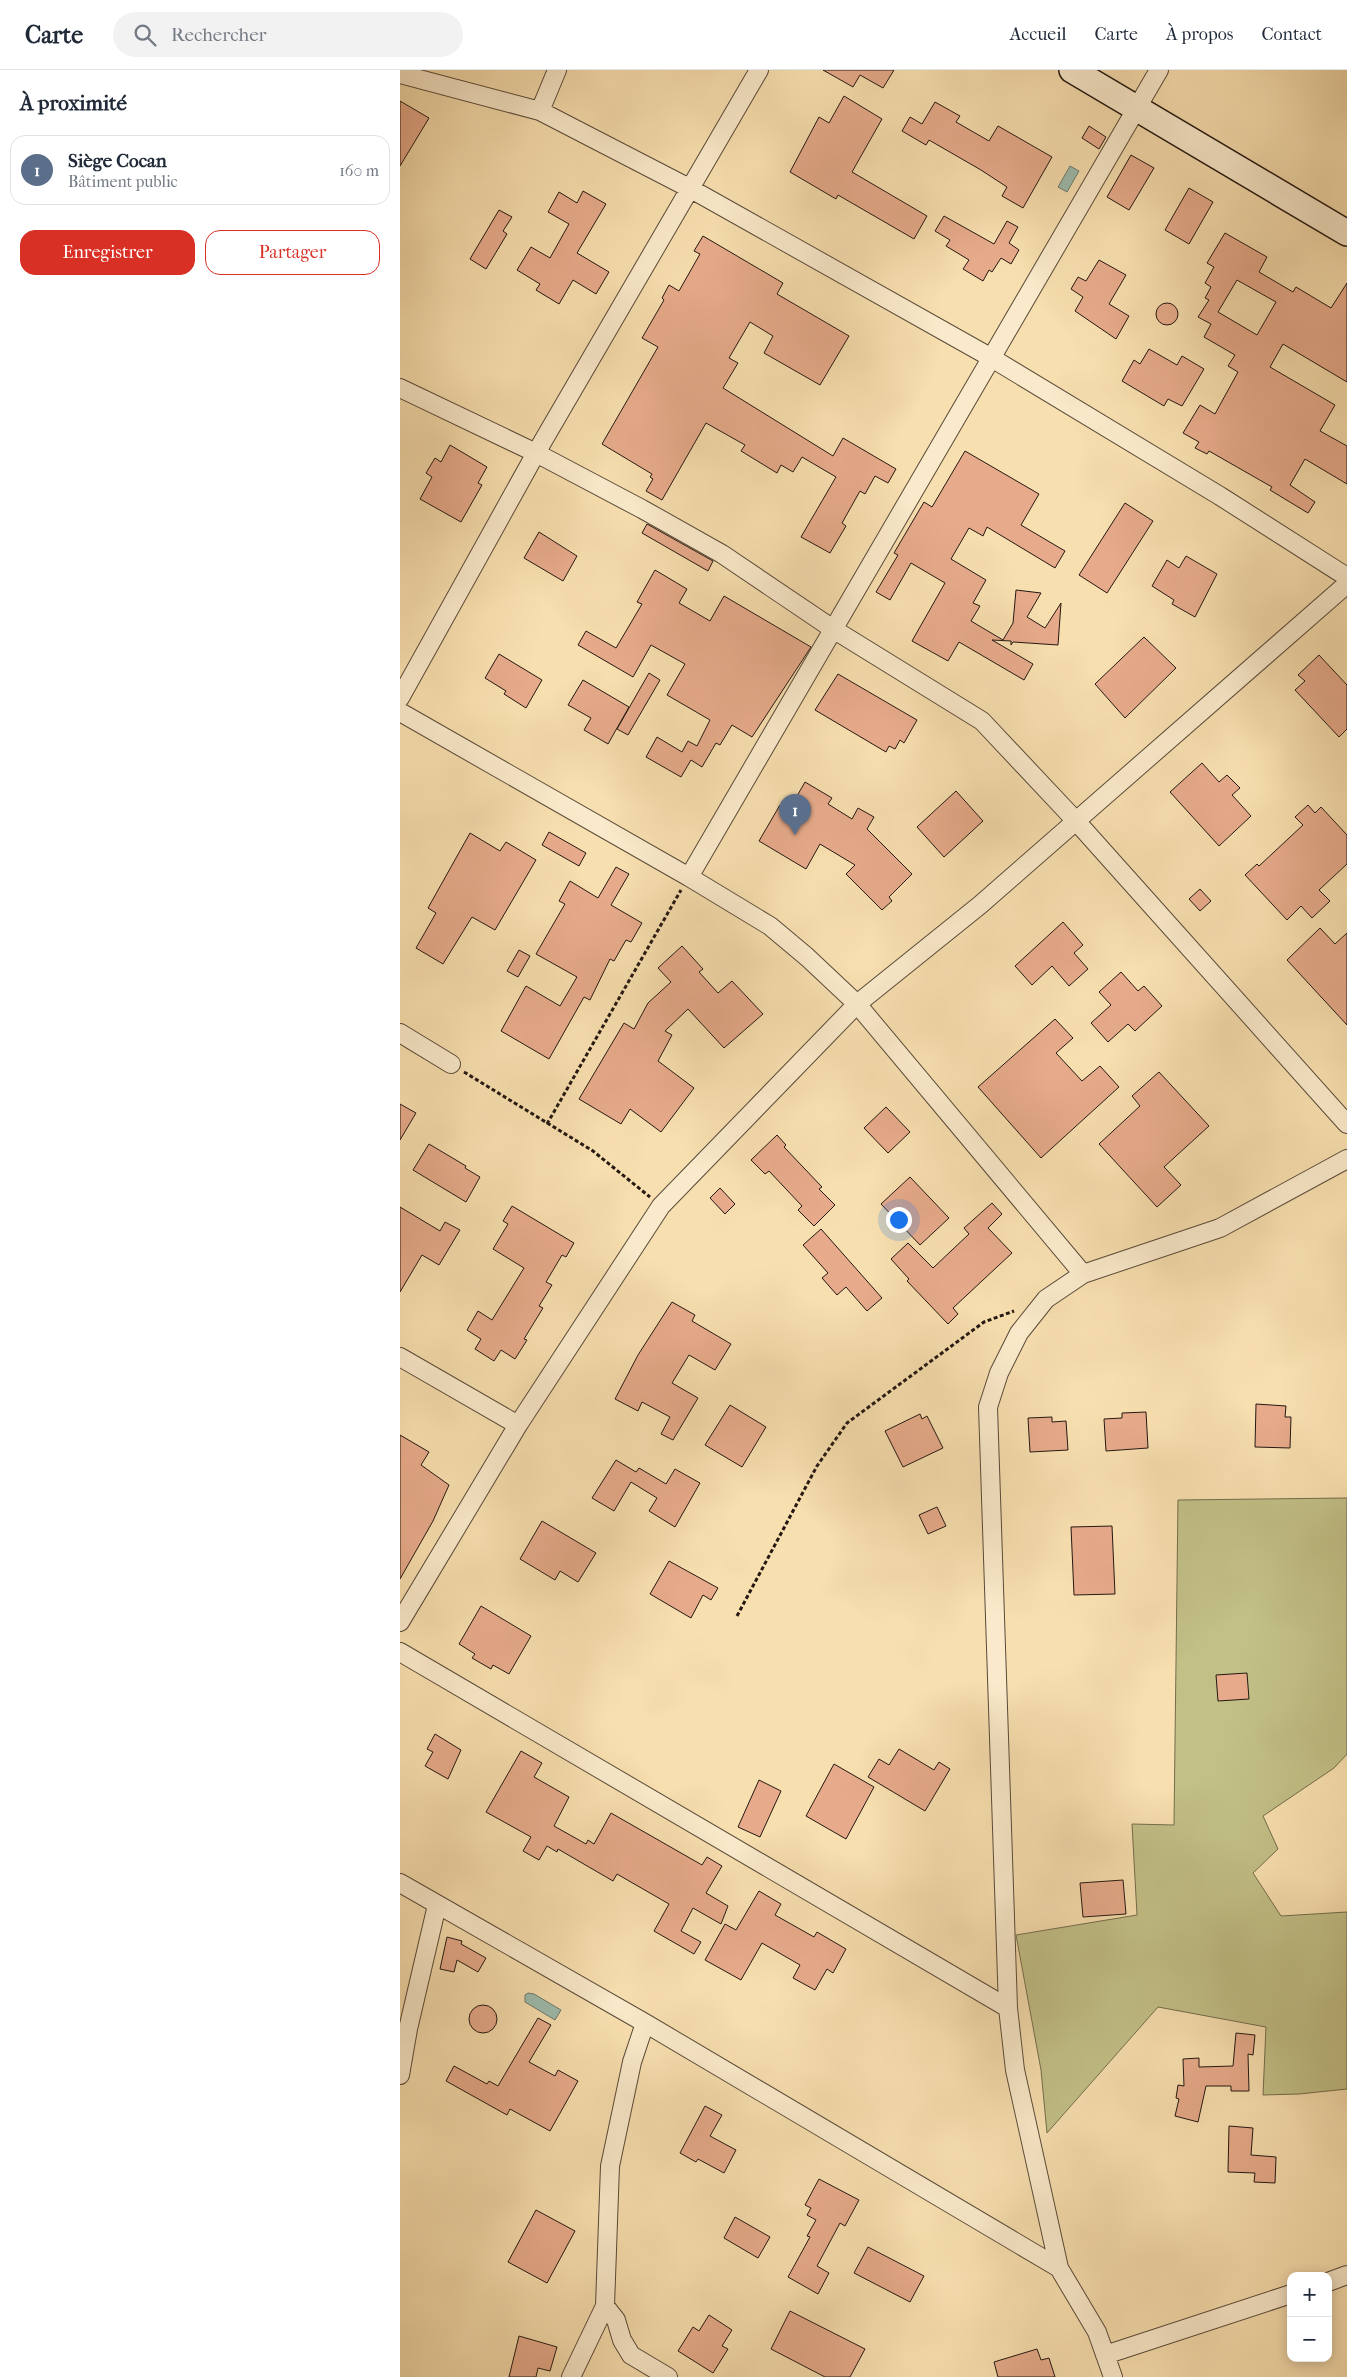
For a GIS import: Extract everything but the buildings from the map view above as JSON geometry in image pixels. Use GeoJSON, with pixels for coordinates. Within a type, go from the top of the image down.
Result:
{"type":"FeatureCollection","features":[{"type":"Feature","properties":{"kind":"street"},"geometry":{"type":"LineString","coordinates":[[540,111],[557,70]]}},
{"type":"Feature","properties":{"kind":"street"},"geometry":{"type":"LineString","coordinates":[[400,698],[536,453],[691,190],[759,70]]}},
{"type":"Feature","properties":{"kind":"street"},"geometry":{"type":"LineString","coordinates":[[1072,70],[1347,232]]}},
{"type":"Feature","properties":{"kind":"street"},"geometry":{"type":"LineString","coordinates":[[689,877],[990,357],[1159,70]]}},
{"type":"Feature","properties":{"kind":"street"},"geometry":{"type":"LineString","coordinates":[[400,74],[540,111],[691,190],[990,357],[1220,496],[1347,577]]}},
{"type":"Feature","properties":{"kind":"street"},"geometry":{"type":"LineString","coordinates":[[400,388],[536,453],[722,554],[833,629],[982,721],[1076,822],[1347,1124]]}},
{"type":"Feature","properties":{"kind":"street"},"geometry":{"type":"LineString","coordinates":[[400,1622],[518,1426],[662,1206],[857,1004],[980,905],[1347,584]]}},
{"type":"Feature","properties":{"kind":"street"},"geometry":{"type":"LineString","coordinates":[[400,712],[689,877],[770,926],[807,957],[857,1004],[1083,1274]]}},
{"type":"Feature","properties":{"kind":"street"},"geometry":{"type":"LineString","coordinates":[[400,1033],[451,1064]]}},
{"type":"Feature","properties":{"kind":"street"},"geometry":{"type":"LineString","coordinates":[[1113,2377],[1098,2332],[1059,2268],[1014,2070],[1008,2008],[988,1407],[998,1373],[1019,1333],[1046,1299],[1083,1274],[1220,1228],[1347,1159]]}},
{"type":"Feature","properties":{"kind":"street"},"geometry":{"type":"LineString","coordinates":[[400,1357],[518,1426]]}},
{"type":"Feature","properties":{"kind":"street"},"geometry":{"type":"LineString","coordinates":[[400,1652],[1008,2008]]}},
{"type":"Feature","properties":{"kind":"street"},"geometry":{"type":"LineString","coordinates":[[400,1883],[645,2023],[1059,2268]]}},
{"type":"Feature","properties":{"kind":"street"},"geometry":{"type":"LineString","coordinates":[[400,2076],[408,2029],[437,1905]]}},
{"type":"Feature","properties":{"kind":"street"},"geometry":{"type":"LineString","coordinates":[[571,2377],[605,2306],[610,2166],[632,2062],[645,2023]]}},
{"type":"Feature","properties":{"kind":"street"},"geometry":{"type":"LineString","coordinates":[[1332,2281],[1347,2275]]}},
{"type":"Feature","properties":{"kind":"street"},"geometry":{"type":"LineString","coordinates":[[1105,2355],[1287,2295]]}},
{"type":"Feature","properties":{"kind":"street"},"geometry":{"type":"LineString","coordinates":[[605,2306],[616,2320],[622,2340],[631,2355],[668,2377]]}},
{"type":"Feature","properties":{"kind":"path"},"geometry":{"type":"LineString","coordinates":[[547,1124],[689,877]]}},
{"type":"Feature","properties":{"kind":"path"},"geometry":{"type":"LineString","coordinates":[[451,1064],[592,1151],[662,1206]]}},
{"type":"Feature","properties":{"kind":"path"},"geometry":{"type":"LineString","coordinates":[[737,1616],[817,1466],[847,1423],[984,1322],[1046,1299]]}},
{"type":"Feature","properties":{"kind":"shaded area"},"geometry":{"type":"Polygon","coordinates":[[[1070,166],[1079,171],[1067,192],[1058,187],[1070,166]]]}},
{"type":"Feature","properties":{"kind":"shaded area"},"geometry":{"type":"Polygon","coordinates":[[[1347,1498],[1347,1754],[1334,1768],[1263,1816],[1278,1849],[1253,1873],[1281,1916],[1347,1912],[1347,2089],[1299,2094],[1263,2095],[1266,2027],[1158,2007],[1047,2133],[1041,2070],[1016,1935],[1137,1915],[1132,1824],[1174,1825],[1178,1500],[1347,1498]]]}},
{"type":"Feature","properties":{"kind":"shaded area"},"geometry":{"type":"Polygon","coordinates":[[[528,1993],[534,1994],[561,2010],[555,2020],[525,2002],[525,1995],[528,1993]]]}},
{"type":"Feature","properties":{"kind":"place","name":"Siège Cocan"},"geometry":{"type":"Point","coordinates":[795,835]}}]}
